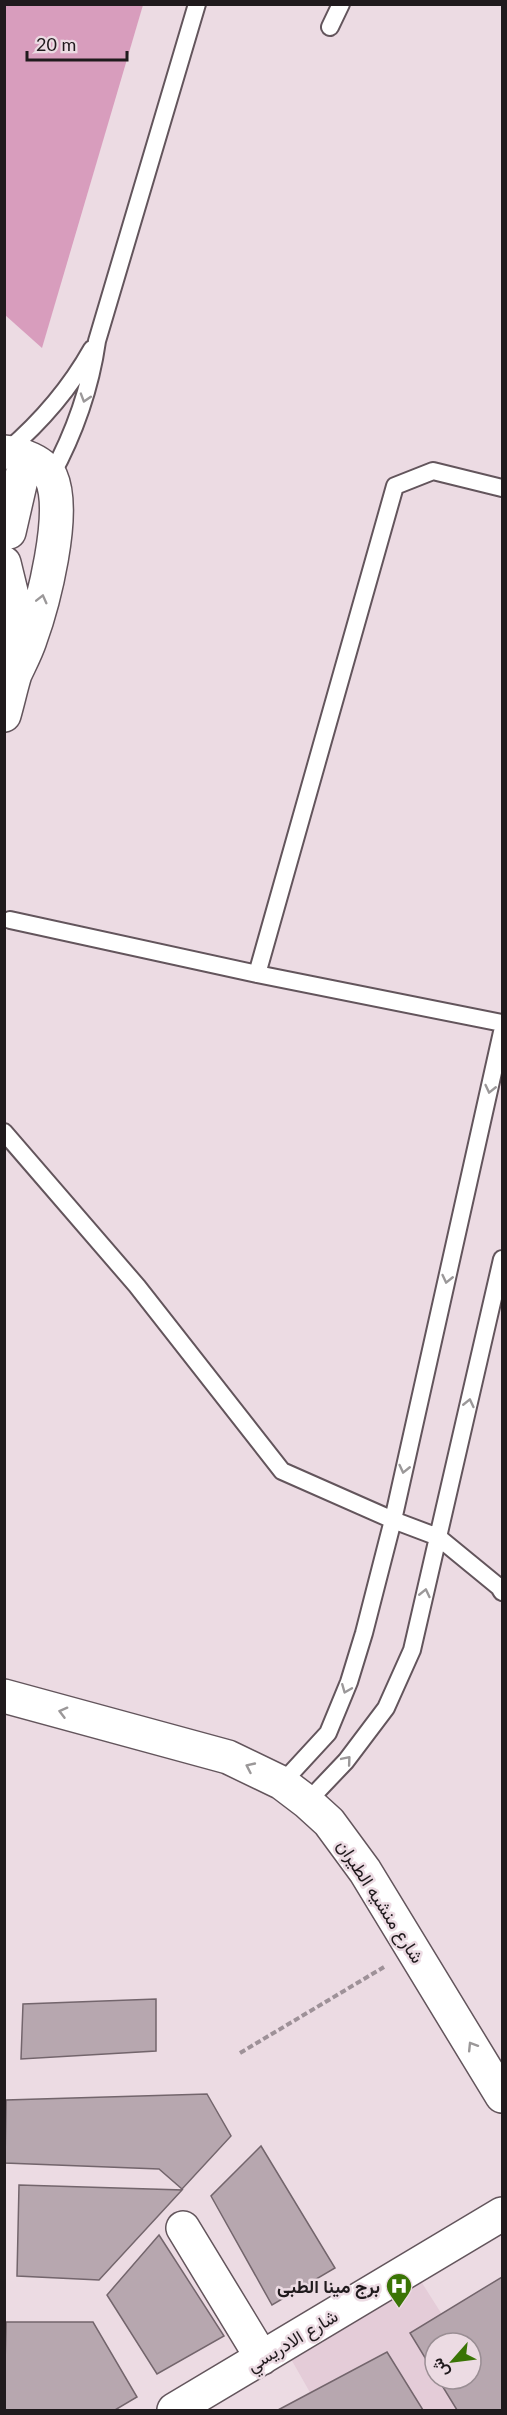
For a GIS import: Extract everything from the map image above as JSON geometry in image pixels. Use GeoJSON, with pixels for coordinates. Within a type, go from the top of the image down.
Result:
{"type":"FeatureCollection","features":[{"type":"Feature","properties":{"kind":"street"},"geometry":{"type":"LineString","coordinates":[[4,715],[16,674],[36,623],[55,534],[55,492],[22,459]]}},
{"type":"Feature","properties":{"kind":"street"},"geometry":{"type":"LineString","coordinates":[[16,674],[18,653],[16,612],[6,543],[22,459]]}},
{"type":"Feature","properties":{"kind":"street"},"geometry":{"type":"LineString","coordinates":[[6,543],[55,534]]}},
{"type":"Feature","properties":{"kind":"street","name":"شارع منشيه الطيران"},"geometry":{"type":"LineString","coordinates":[[4,1696],[228,1757],[294,1793],[329,1822],[348,1846],[502,2096]]}},
{"type":"Feature","properties":{"kind":"street","name":"شارع الادريسي"},"geometry":{"type":"LineString","coordinates":[[180,2409],[502,2214]]}},
{"type":"Feature","properties":{"kind":"street"},"geometry":{"type":"LineString","coordinates":[[183,2228],[262,2358]]}},
{"type":"Feature","properties":{"kind":"lane"},"geometry":{"type":"LineString","coordinates":[[22,459],[76,427],[93,369],[97,341],[197,4]]}},
{"type":"Feature","properties":{"kind":"lane"},"geometry":{"type":"LineString","coordinates":[[330,27],[341,4]]}},
{"type":"Feature","properties":{"kind":"lane"},"geometry":{"type":"LineString","coordinates":[[22,459],[34,428],[79,372],[97,341]]}},
{"type":"Feature","properties":{"kind":"lane"},"geometry":{"type":"LineString","coordinates":[[257,974],[395,486],[433,471],[502,488]]}},
{"type":"Feature","properties":{"kind":"lane"},"geometry":{"type":"LineString","coordinates":[[10,920],[257,974],[502,1023]]}},
{"type":"Feature","properties":{"kind":"lane"},"geometry":{"type":"LineString","coordinates":[[294,1793],[328,1733],[349,1682],[364,1633],[393,1520],[502,1032]]}},
{"type":"Feature","properties":{"kind":"lane"},"geometry":{"type":"LineString","coordinates":[[4,1132],[137,1286],[282,1471],[393,1520],[438,1537],[499,1587],[502,1592]]}},
{"type":"Feature","properties":{"kind":"lane"},"geometry":{"type":"LineString","coordinates":[[294,1793],[346,1761],[386,1708],[412,1650],[502,1259]]}},
{"type":"Feature","properties":{"kind":"path"},"geometry":{"type":"LineString","coordinates":[[240,2053],[412,1950]]}},
{"type":"Feature","properties":{"kind":"shaded area"},"geometry":{"type":"Polygon","coordinates":[[[5,4],[143,5],[42,348],[5,315],[5,4]]]}},
{"type":"Feature","properties":{"kind":"shaded area","name":"برج مينا الطبى"},"geometry":{"type":"Polygon","coordinates":[[[417,2275],[452,2331],[423,2331],[423,2391],[483,2390],[498,2404],[487,2410],[320,2410],[287,2352],[417,2275]]]}},
{"type":"Feature","properties":{"kind":"building"},"geometry":{"type":"Polygon","coordinates":[[[156,1999],[156,2051],[21,2059],[23,2004],[156,1999]]]}},
{"type":"Feature","properties":{"kind":"building"},"geometry":{"type":"Polygon","coordinates":[[[207,2094],[231,2136],[182,2189],[159,2169],[5,2163],[6,2100],[207,2094]]]}},
{"type":"Feature","properties":{"kind":"building"},"geometry":{"type":"Polygon","coordinates":[[[261,2146],[335,2268],[272,2305],[211,2196],[261,2146]]]}},
{"type":"Feature","properties":{"kind":"building"},"geometry":{"type":"Polygon","coordinates":[[[19,2185],[182,2190],[99,2280],[17,2276],[19,2185]]]}},
{"type":"Feature","properties":{"kind":"building"},"geometry":{"type":"Polygon","coordinates":[[[159,2235],[224,2336],[157,2374],[107,2295],[159,2235]]]}},
{"type":"Feature","properties":{"kind":"building"},"geometry":{"type":"Polygon","coordinates":[[[502,2277],[502,2410],[457,2410],[445,2391],[483,2391],[483,2331],[423,2331],[423,2354],[410,2333],[502,2277]]]}},
{"type":"Feature","properties":{"kind":"building"},"geometry":{"type":"Polygon","coordinates":[[[6,2322],[93,2322],[137,2397],[115,2410],[4,2410],[6,2322]]]}},
{"type":"Feature","properties":{"kind":"building"},"geometry":{"type":"Polygon","coordinates":[[[387,2352],[423,2410],[278,2410],[387,2352]]]}},
{"type":"Feature","properties":{"kind":"place","name":"برج مينا الطبى"},"geometry":{"type":"Point","coordinates":[399,2309]}}]}
